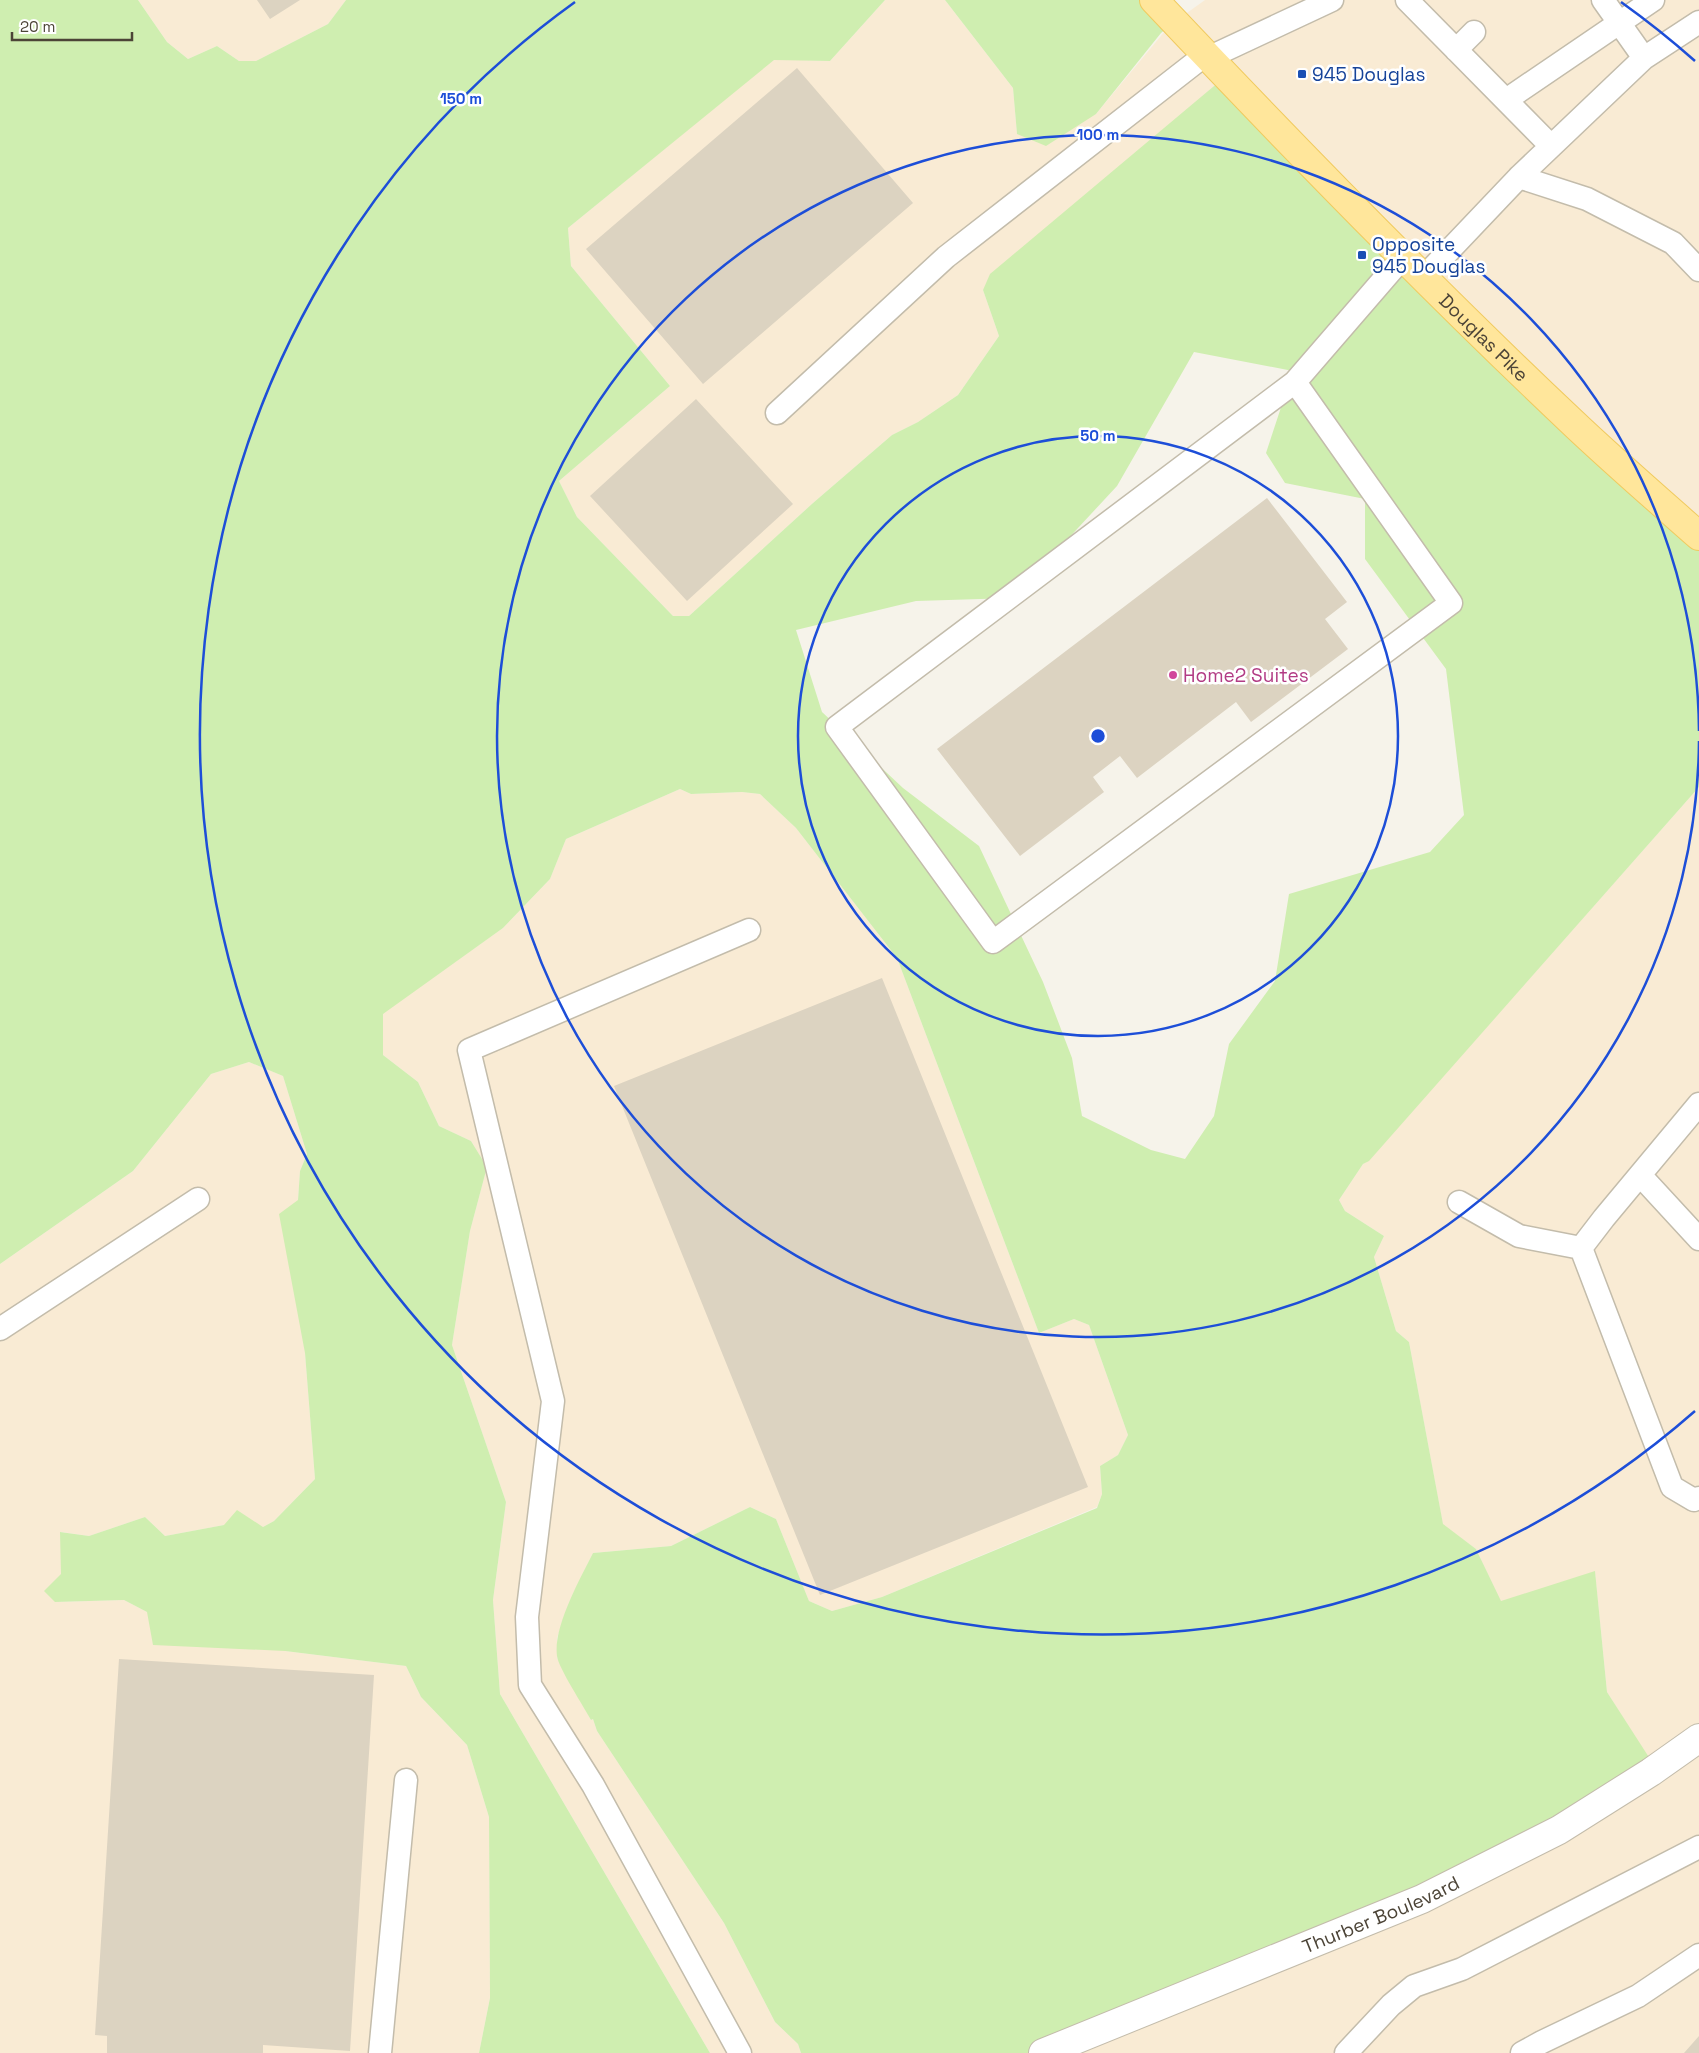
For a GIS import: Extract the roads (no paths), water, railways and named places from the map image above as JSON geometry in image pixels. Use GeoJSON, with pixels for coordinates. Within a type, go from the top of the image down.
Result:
{"type":"FeatureCollection","features":[{"type":"Feature","properties":{"kind":"main road","name":"Douglas Pike"},"geometry":{"type":"LineString","coordinates":[[1154,0],[1403,257],[1571,421],[1699,536]]}},
{"type":"Feature","properties":{"kind":"street","name":"Thurber Boulevard"},"geometry":{"type":"LineString","coordinates":[[1043,2053],[1080,2046],[1422,1899],[1559,1830],[1651,1772],[1699,1738]]}},
{"type":"Feature","properties":{"kind":"lane"},"geometry":{"type":"LineString","coordinates":[[777,414],[946,257],[1207,56],[1332,0]]}},
{"type":"Feature","properties":{"kind":"lane"},"geometry":{"type":"LineString","coordinates":[[1603,0],[1644,58]]}},
{"type":"Feature","properties":{"kind":"lane"},"geometry":{"type":"LineString","coordinates":[[1506,100],[1653,0]]}},
{"type":"Feature","properties":{"kind":"lane"},"geometry":{"type":"LineString","coordinates":[[1420,4],[1456,50],[1551,146]]}},
{"type":"Feature","properties":{"kind":"lane"},"geometry":{"type":"LineString","coordinates":[[1424,277],[1518,178],[1644,58],[1699,22]]}},
{"type":"Feature","properties":{"kind":"lane"},"geometry":{"type":"LineString","coordinates":[[1456,50],[1474,32]]}},
{"type":"Feature","properties":{"kind":"lane"},"geometry":{"type":"LineString","coordinates":[[1518,178],[1587,199],[1673,244],[1699,270]]}},
{"type":"Feature","properties":{"kind":"lane"},"geometry":{"type":"LineString","coordinates":[[1295,382],[1451,603],[993,942],[837,727],[1295,382],[1403,257]]}},
{"type":"Feature","properties":{"kind":"lane"},"geometry":{"type":"LineString","coordinates":[[740,2053],[592,1785],[530,1685],[527,1617],[553,1401],[469,1050],[750,930]]}},
{"type":"Feature","properties":{"kind":"lane"},"geometry":{"type":"LineString","coordinates":[[1581,1248],[1640,1175],[1697,1112]]}},
{"type":"Feature","properties":{"kind":"lane"},"geometry":{"type":"LineString","coordinates":[[1640,1175],[1699,1239]]}},
{"type":"Feature","properties":{"kind":"lane"},"geometry":{"type":"LineString","coordinates":[[0,1328],[198,1199]]}},
{"type":"Feature","properties":{"kind":"lane"},"geometry":{"type":"LineString","coordinates":[[1459,1202],[1519,1236],[1581,1248]]}},
{"type":"Feature","properties":{"kind":"lane"},"geometry":{"type":"LineString","coordinates":[[1581,1248],[1672,1487],[1694,1500],[1699,1498]]}},
{"type":"Feature","properties":{"kind":"lane"},"geometry":{"type":"LineString","coordinates":[[380,2053],[406,1780]]}},
{"type":"Feature","properties":{"kind":"lane"},"geometry":{"type":"LineString","coordinates":[[1346,2053],[1391,2005],[1414,1986],[1462,1969],[1699,1847]]}},
{"type":"Feature","properties":{"kind":"lane"},"geometry":{"type":"LineString","coordinates":[[1522,2053],[1638,1996],[1699,1956]]}},
{"type":"Feature","properties":{"kind":"place","name":"945 Douglas"},"geometry":{"type":"Point","coordinates":[1302,74]}},
{"type":"Feature","properties":{"kind":"place","name":"Opposite 945 Douglas"},"geometry":{"type":"Point","coordinates":[1362,255]}},
{"type":"Feature","properties":{"kind":"place","name":"Home2 Suites"},"geometry":{"type":"Point","coordinates":[1173,675]}}]}
